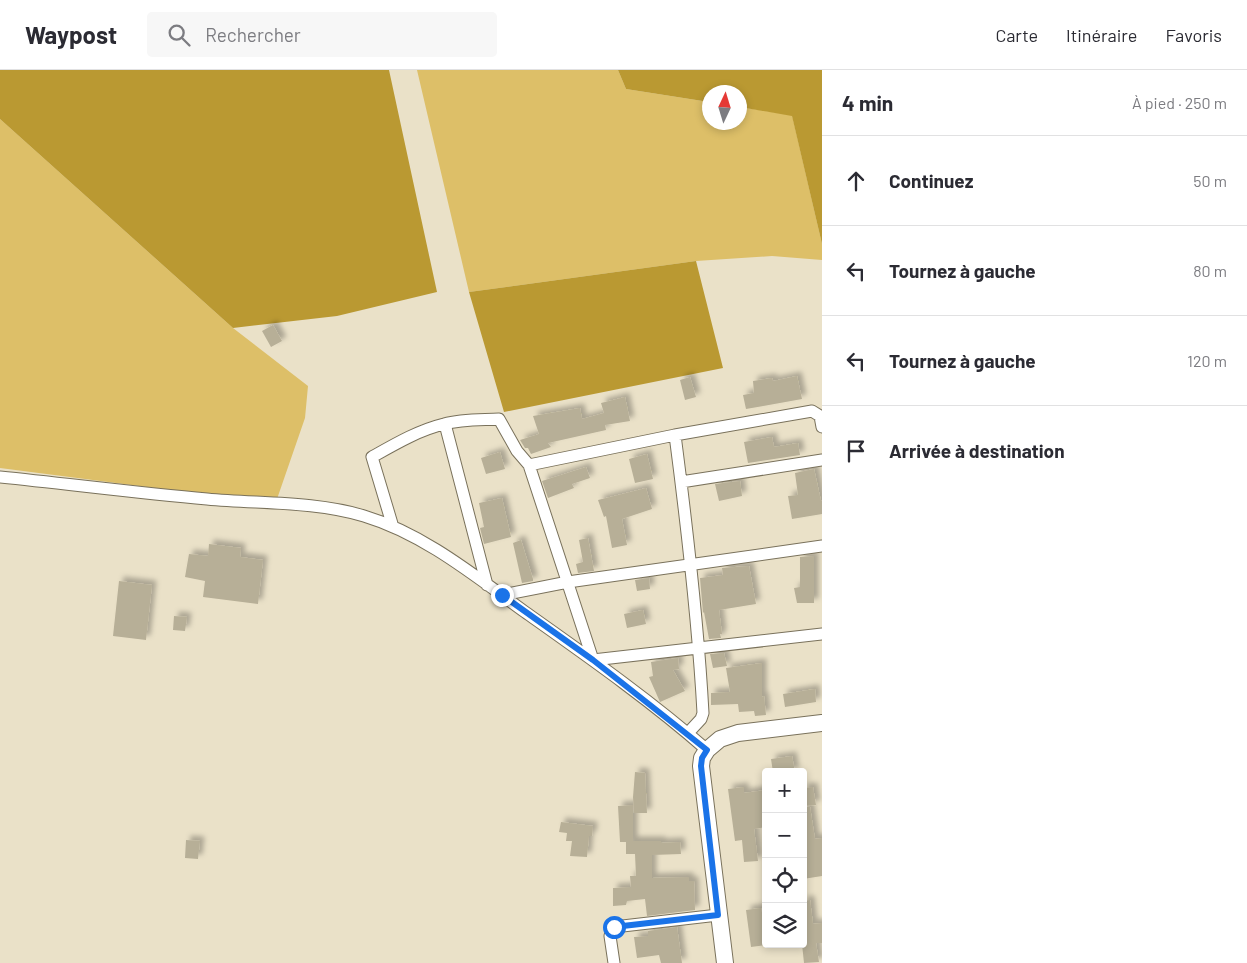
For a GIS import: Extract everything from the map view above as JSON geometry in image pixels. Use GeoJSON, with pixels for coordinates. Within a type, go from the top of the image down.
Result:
{"type":"FeatureCollection","features":[{"type":"Feature","properties":{"kind":"street"},"geometry":{"type":"LineString","coordinates":[[529,465],[675,435],[812,411],[820,416],[822,428]]}},
{"type":"Feature","properties":{"kind":"street"},"geometry":{"type":"LineString","coordinates":[[393,527],[372,457],[422,432],[445,424],[470,420],[499,419],[517,451],[529,465],[593,660]]}},
{"type":"Feature","properties":{"kind":"street"},"geometry":{"type":"LineString","coordinates":[[445,424],[487,584]]}},
{"type":"Feature","properties":{"kind":"street"},"geometry":{"type":"LineString","coordinates":[[675,435],[691,563],[703,713],[701,719],[688,733]]}},
{"type":"Feature","properties":{"kind":"street"},"geometry":{"type":"LineString","coordinates":[[681,482],[822,460]]}},
{"type":"Feature","properties":{"kind":"street"},"geometry":{"type":"LineString","coordinates":[[0,477],[155,494],[269,503],[340,511],[366,516],[393,527],[446,555],[593,660],[688,733],[707,750]]}},
{"type":"Feature","properties":{"kind":"street"},"geometry":{"type":"LineString","coordinates":[[502,595],[568,582],[691,563],[822,546]]}},
{"type":"Feature","properties":{"kind":"street"},"geometry":{"type":"LineString","coordinates":[[593,660],[822,634]]}},
{"type":"Feature","properties":{"kind":"street"},"geometry":{"type":"LineString","coordinates":[[725,963],[701,766],[702,758],[707,750],[720,739],[738,733],[822,723]]}},
{"type":"Feature","properties":{"kind":"street"},"geometry":{"type":"LineString","coordinates":[[614,963],[610,936],[614,927],[718,915]]}},
{"type":"Feature","properties":{"kind":"shaded area"},"geometry":{"type":"Polygon","coordinates":[[[0,70],[389,70],[437,292],[337,316],[233,328],[0,119],[0,70]]]}},
{"type":"Feature","properties":{"kind":"shaded area"},"geometry":{"type":"Polygon","coordinates":[[[417,70],[618,70],[626,89],[702,101],[702,130],[747,130],[747,108],[792,115],[822,244],[822,260],[772,256],[696,261],[469,292],[417,70]]]}},
{"type":"Feature","properties":{"kind":"shaded area"},"geometry":{"type":"Polygon","coordinates":[[[618,70],[822,70],[822,244],[792,116],[747,108],[747,85],[702,85],[702,101],[626,89],[618,70]]]}},
{"type":"Feature","properties":{"kind":"shaded area"},"geometry":{"type":"Polygon","coordinates":[[[0,119],[233,328],[308,386],[305,418],[277,499],[209,495],[0,468],[0,119]]]}},
{"type":"Feature","properties":{"kind":"shaded area"},"geometry":{"type":"Polygon","coordinates":[[[696,261],[723,368],[504,412],[469,292],[696,261]]]}},
{"type":"Feature","properties":{"kind":"building"},"geometry":{"type":"Polygon","coordinates":[[[273,325],[282,341],[271,347],[262,331],[273,325]]]}},
{"type":"Feature","properties":{"kind":"building"},"geometry":{"type":"Polygon","coordinates":[[[797,376],[802,399],[746,409],[743,395],[754,393],[753,381],[772,378],[773,381],[797,376]]]}},
{"type":"Feature","properties":{"kind":"building"},"geometry":{"type":"Polygon","coordinates":[[[690,377],[696,397],[685,400],[680,380],[690,377]]]}},
{"type":"Feature","properties":{"kind":"building"},"geometry":{"type":"Polygon","coordinates":[[[625,397],[630,421],[605,425],[606,430],[548,443],[551,447],[531,454],[520,440],[539,434],[533,416],[580,408],[582,419],[604,413],[601,403],[625,397]]]}},
{"type":"Feature","properties":{"kind":"building"},"geometry":{"type":"Polygon","coordinates":[[[772,437],[774,447],[798,443],[800,455],[748,463],[744,442],[772,437]]]}},
{"type":"Feature","properties":{"kind":"building"},"geometry":{"type":"Polygon","coordinates":[[[500,452],[505,469],[486,474],[481,458],[500,452]]]}},
{"type":"Feature","properties":{"kind":"building"},"geometry":{"type":"Polygon","coordinates":[[[647,454],[653,479],[635,483],[629,459],[647,454]]]}},
{"type":"Feature","properties":{"kind":"building"},"geometry":{"type":"Polygon","coordinates":[[[586,467],[590,478],[572,484],[574,488],[548,498],[542,481],[586,467]]]}},
{"type":"Feature","properties":{"kind":"building"},"geometry":{"type":"Polygon","coordinates":[[[814,469],[822,500],[822,514],[792,519],[788,496],[798,495],[795,473],[814,469]]]}},
{"type":"Feature","properties":{"kind":"building"},"geometry":{"type":"Polygon","coordinates":[[[740,481],[742,496],[719,501],[715,484],[740,481]]]}},
{"type":"Feature","properties":{"kind":"building"},"geometry":{"type":"Polygon","coordinates":[[[646,488],[652,509],[622,519],[627,545],[612,548],[606,516],[604,517],[598,500],[646,488]]]}},
{"type":"Feature","properties":{"kind":"building"},"geometry":{"type":"Polygon","coordinates":[[[502,498],[511,537],[484,544],[480,528],[484,527],[479,503],[502,498]]]}},
{"type":"Feature","properties":{"kind":"building"},"geometry":{"type":"Polygon","coordinates":[[[588,538],[594,571],[578,573],[576,564],[583,562],[579,540],[588,538]]]}},
{"type":"Feature","properties":{"kind":"building"},"geometry":{"type":"Polygon","coordinates":[[[521,540],[533,579],[533,581],[522,583],[513,543],[521,540]]]}},
{"type":"Feature","properties":{"kind":"building"},"geometry":{"type":"Polygon","coordinates":[[[209,544],[241,548],[240,557],[263,560],[258,604],[203,597],[205,581],[185,577],[189,554],[208,556],[209,544]]]}},
{"type":"Feature","properties":{"kind":"building"},"geometry":{"type":"Polygon","coordinates":[[[814,556],[814,603],[797,603],[794,588],[800,587],[800,557],[814,556]]]}},
{"type":"Feature","properties":{"kind":"building"},"geometry":{"type":"Polygon","coordinates":[[[749,566],[756,604],[719,610],[721,638],[709,639],[703,613],[700,578],[723,575],[722,568],[749,566]]]}},
{"type":"Feature","properties":{"kind":"building"},"geometry":{"type":"Polygon","coordinates":[[[649,578],[650,589],[637,591],[635,580],[649,578]]]}},
{"type":"Feature","properties":{"kind":"building"},"geometry":{"type":"Polygon","coordinates":[[[119,581],[152,585],[146,640],[113,636],[119,581]]]}},
{"type":"Feature","properties":{"kind":"building"},"geometry":{"type":"Polygon","coordinates":[[[643,610],[646,624],[627,628],[624,614],[643,610]]]}},
{"type":"Feature","properties":{"kind":"building"},"geometry":{"type":"Polygon","coordinates":[[[174,616],[187,617],[185,631],[173,630],[174,616]]]}},
{"type":"Feature","properties":{"kind":"building"},"geometry":{"type":"Polygon","coordinates":[[[724,653],[727,666],[713,668],[710,654],[724,653]]]}},
{"type":"Feature","properties":{"kind":"building"},"geometry":{"type":"Polygon","coordinates":[[[678,658],[679,669],[673,670],[685,691],[660,702],[649,677],[653,676],[651,662],[678,658]]]}},
{"type":"Feature","properties":{"kind":"building"},"geometry":{"type":"Polygon","coordinates":[[[762,663],[762,697],[764,696],[766,715],[755,716],[754,711],[739,712],[738,704],[711,705],[711,693],[730,692],[726,668],[762,663]]]}},
{"type":"Feature","properties":{"kind":"building"},"geometry":{"type":"Polygon","coordinates":[[[815,689],[816,702],[785,707],[783,694],[815,689]]]}},
{"type":"Feature","properties":{"kind":"building"},"geometry":{"type":"Polygon","coordinates":[[[792,756],[794,768],[772,768],[771,759],[792,756]]]}},
{"type":"Feature","properties":{"kind":"building"},"geometry":{"type":"Polygon","coordinates":[[[635,772],[645,773],[647,813],[634,813],[635,772]]]}},
{"type":"Feature","properties":{"kind":"building"},"geometry":{"type":"Polygon","coordinates":[[[744,787],[744,793],[762,791],[762,828],[754,829],[758,861],[744,862],[742,840],[735,841],[728,789],[744,787]]]}},
{"type":"Feature","properties":{"kind":"building"},"geometry":{"type":"Polygon","coordinates":[[[813,787],[816,805],[807,806],[807,788],[813,787]]]}},
{"type":"Feature","properties":{"kind":"building"},"geometry":{"type":"Polygon","coordinates":[[[633,805],[633,841],[680,842],[681,854],[652,855],[652,878],[689,877],[689,881],[694,881],[695,910],[647,916],[645,899],[627,901],[626,905],[613,906],[613,888],[631,887],[630,876],[636,876],[635,854],[626,854],[626,842],[620,842],[618,806],[633,805]]]}},
{"type":"Feature","properties":{"kind":"building"},"geometry":{"type":"Polygon","coordinates":[[[807,807],[810,807],[815,839],[822,838],[822,876],[807,878],[807,807]]]}},
{"type":"Feature","properties":{"kind":"building"},"geometry":{"type":"Polygon","coordinates":[[[561,822],[593,826],[592,836],[589,836],[587,857],[570,856],[572,841],[566,841],[567,833],[559,832],[561,822]]]}},
{"type":"Feature","properties":{"kind":"building"},"geometry":{"type":"Polygon","coordinates":[[[186,840],[200,841],[198,859],[185,858],[186,840]]]}},
{"type":"Feature","properties":{"kind":"building"},"geometry":{"type":"Polygon","coordinates":[[[807,900],[810,900],[813,924],[822,923],[822,943],[816,943],[819,962],[804,963],[802,948],[807,948],[807,900]]]}},
{"type":"Feature","properties":{"kind":"building"},"geometry":{"type":"Polygon","coordinates":[[[761,908],[762,946],[751,947],[746,910],[761,908]]]}},
{"type":"Feature","properties":{"kind":"building"},"geometry":{"type":"Polygon","coordinates":[[[677,927],[682,963],[661,963],[659,955],[637,958],[634,937],[648,936],[648,931],[677,927]]]}},
{"type":"Feature","properties":{"kind":"route"},"geometry":{"type":"LineString","coordinates":[[502,595],[593,660],[688,733],[707,750],[702,758],[701,766],[718,915],[614,927]]}}]}
